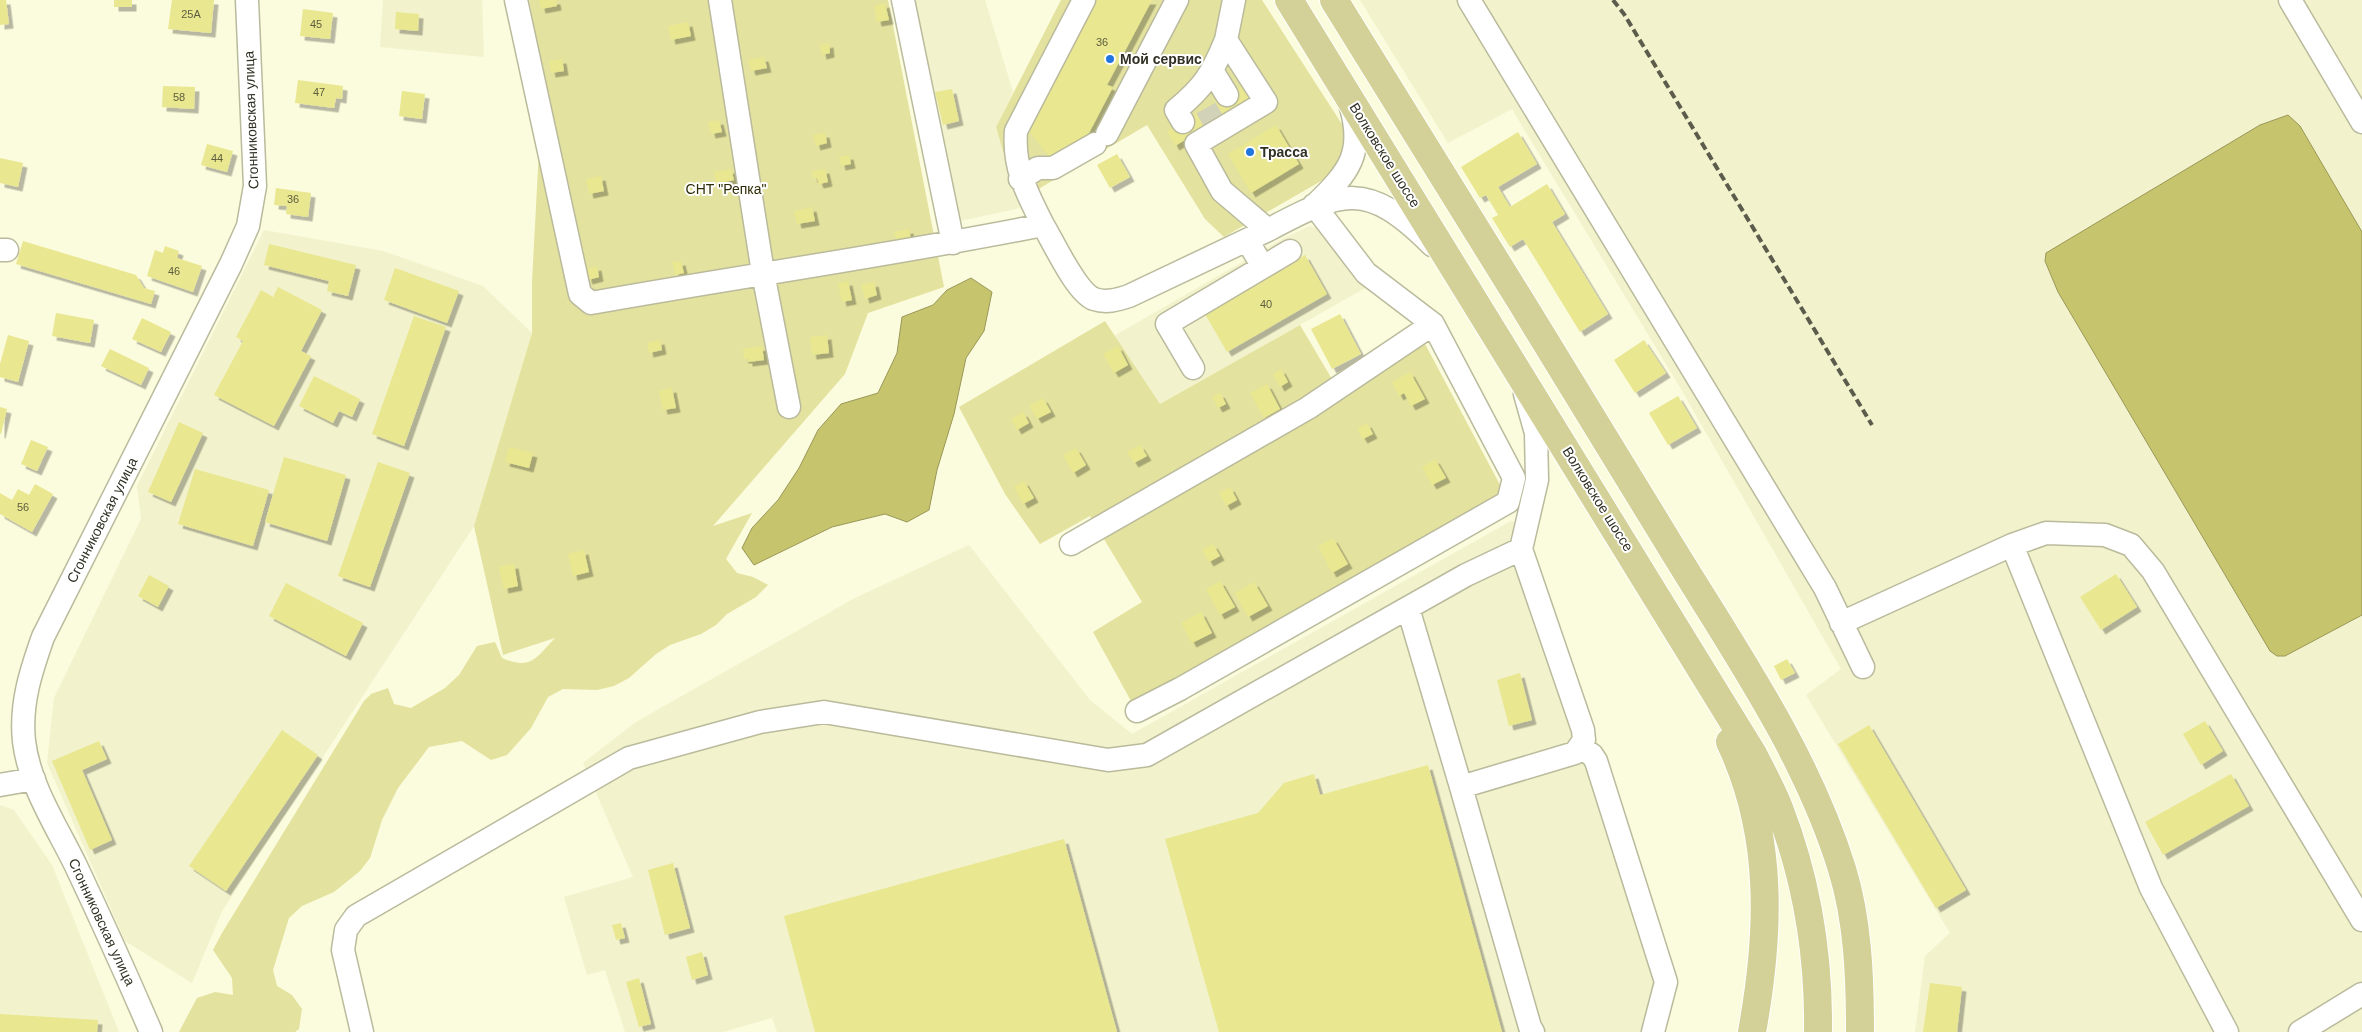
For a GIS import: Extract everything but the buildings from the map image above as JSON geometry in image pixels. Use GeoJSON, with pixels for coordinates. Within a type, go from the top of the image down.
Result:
{"type":"FeatureCollection","features":[{"type":"Feature","properties":{"kind":"main road","name":"Волковское шоссе"},"geometry":{"type":"LineString","coordinates":[[1289,0],[1753,754],[1779,807],[1796,856],[1814,940],[1818,1032]]}},
{"type":"Feature","properties":{"kind":"main road"},"geometry":{"type":"LineString","coordinates":[[1334,0],[1635,487],[1781,728],[1818,806],[1842,869],[1855,928],[1860,1032]]}},
{"type":"Feature","properties":{"kind":"main road"},"geometry":{"type":"LineString","coordinates":[[1671,618],[1736,756],[1755,815],[1764,862],[1765,904],[1762,964],[1752,1032]]}},
{"type":"Feature","properties":{"kind":"street","name":"Сгонниковская улица"},"geometry":{"type":"LineString","coordinates":[[151,1032],[113,943],[34,779],[24,741],[24,705],[32,668],[43,637],[231,264],[248,226],[255,186],[247,0]]}},
{"type":"Feature","properties":{"kind":"street"},"geometry":{"type":"LineString","coordinates":[[516,0],[580,294],[591,303],[763,272],[953,243],[1043,225]]}},
{"type":"Feature","properties":{"kind":"street"},"geometry":{"type":"LineString","coordinates":[[720,0],[763,272],[789,407]]}},
{"type":"Feature","properties":{"kind":"street"},"geometry":{"type":"LineString","coordinates":[[903,0],[953,243]]}},
{"type":"Feature","properties":{"kind":"street"},"geometry":{"type":"LineString","coordinates":[[1084,0],[1016,131],[1014,147],[1020,179],[1043,225],[1079,285],[1093,298],[1110,302],[1128,296],[1268,230],[1314,205],[1336,199],[1357,198],[1388,207],[1411,224],[1454,266]]}},
{"type":"Feature","properties":{"kind":"street"},"geometry":{"type":"LineString","coordinates":[[1020,179],[1038,168],[1053,168],[1101,139],[1176,0]]}},
{"type":"Feature","properties":{"kind":"street"},"geometry":{"type":"LineString","coordinates":[[1190,134],[1209,113],[1213,72],[1226,40],[1234,0]]}},
{"type":"Feature","properties":{"kind":"street"},"geometry":{"type":"LineString","coordinates":[[1469,0],[1824,588],[1863,667]]}},
{"type":"Feature","properties":{"kind":"street"},"geometry":{"type":"LineString","coordinates":[[2290,0],[2362,122]]}},
{"type":"Feature","properties":{"kind":"street"},"geometry":{"type":"LineString","coordinates":[[1226,40],[1266,102],[1209,113],[1176,110],[1222,191],[1268,230]]}},
{"type":"Feature","properties":{"kind":"street"},"geometry":{"type":"LineString","coordinates":[[1213,72],[1234,107]]}},
{"type":"Feature","properties":{"kind":"street"},"geometry":{"type":"LineString","coordinates":[[1314,205],[1334,186],[1354,155],[1356,139],[1354,118],[1346,92]]}},
{"type":"Feature","properties":{"kind":"street"},"geometry":{"type":"LineString","coordinates":[[1137,711],[1508,502],[1514,478],[1433,324],[1366,273],[1314,205]]}},
{"type":"Feature","properties":{"kind":"street"},"geometry":{"type":"LineString","coordinates":[[1247,240],[1263,267]]}},
{"type":"Feature","properties":{"kind":"street"},"geometry":{"type":"LineString","coordinates":[[1193,368],[1167,324],[1290,251]]}},
{"type":"Feature","properties":{"kind":"street"},"geometry":{"type":"LineString","coordinates":[[1071,544],[1308,408],[1433,324]]}},
{"type":"Feature","properties":{"kind":"street"},"geometry":{"type":"LineString","coordinates":[[1461,787],[1575,754],[1584,740],[1583,730],[1522,549],[1537,480],[1536,433],[1520,374]]}},
{"type":"Feature","properties":{"kind":"street"},"geometry":{"type":"LineString","coordinates":[[1842,623],[2012,545],[2046,533],[2106,535],[2131,545],[2153,571],[2362,920]]}},
{"type":"Feature","properties":{"kind":"street"},"geometry":{"type":"LineString","coordinates":[[2012,545],[2151,888],[2227,1032]]}},
{"type":"Feature","properties":{"kind":"street"},"geometry":{"type":"LineString","coordinates":[[362,1032],[343,950],[346,930],[356,916],[629,758],[760,722],[824,712],[1108,760],[1147,755],[1466,575],[1522,549]]}},
{"type":"Feature","properties":{"kind":"street"},"geometry":{"type":"LineString","coordinates":[[1408,608],[1533,1032]]}},
{"type":"Feature","properties":{"kind":"street"},"geometry":{"type":"LineString","coordinates":[[1580,747],[1592,755],[1596,761],[1666,982],[1653,1032]]}},
{"type":"Feature","properties":{"kind":"street"},"geometry":{"type":"LineString","coordinates":[[0,785],[34,779]]}},
{"type":"Feature","properties":{"kind":"street"},"geometry":{"type":"LineString","coordinates":[[2300,1032],[2362,994]]}},
{"type":"Feature","properties":{"kind":"shaded area"},"geometry":{"type":"Polygon","coordinates":[[[383,0],[482,0],[484,57],[380,47],[383,0]]]}},
{"type":"Feature","properties":{"kind":"shaded area"},"geometry":{"type":"Polygon","coordinates":[[[915,0],[985,0],[1013,92],[996,127],[1020,208],[960,221],[915,0]]]}},
{"type":"Feature","properties":{"kind":"shaded area"},"geometry":{"type":"Polygon","coordinates":[[[1360,0],[2362,0],[2362,1032],[1915,1032],[1925,956],[1950,933],[1806,695],[1841,669],[1681,389],[1512,109],[1448,143],[1360,0]]]}},
{"type":"Feature","properties":{"kind":"shaded area"},"geometry":{"type":"Polygon","coordinates":[[[2288,115],[2300,126],[2362,232],[2362,615],[2285,656],[2277,656],[2270,651],[2058,292],[2045,261],[2046,253],[2260,125],[2288,115]]]}},
{"type":"Feature","properties":{"kind":"shaded area"},"geometry":{"type":"Polygon","coordinates":[[[1310,226],[1322,229],[1367,287],[1160,404],[1114,336],[1284,238],[1310,226]]]}},
{"type":"Feature","properties":{"kind":"shaded area"},"geometry":{"type":"Polygon","coordinates":[[[264,230],[383,251],[483,286],[532,333],[474,526],[222,911],[192,983],[125,941],[47,763],[54,698],[141,519],[137,486],[264,230]]]}},
{"type":"Feature","properties":{"kind":"shaded area"},"geometry":{"type":"Polygon","coordinates":[[[971,278],[992,292],[984,331],[966,358],[954,414],[937,470],[929,510],[907,522],[885,514],[832,527],[754,565],[742,548],[752,528],[778,500],[799,468],[818,430],[841,404],[878,393],[897,353],[902,317],[933,305],[947,290],[971,278]]]}},
{"type":"Feature","properties":{"kind":"shaded area"},"geometry":{"type":"Polygon","coordinates":[[[1511,521],[1537,527],[1533,552],[1621,811],[1669,965],[1662,1032],[777,1032],[772,1018],[723,1032],[625,1032],[605,970],[587,975],[564,897],[633,877],[583,763],[636,722],[855,598],[969,545],[1090,700],[1132,734],[1511,521]]]}},
{"type":"Feature","properties":{"kind":"shaded area"},"geometry":{"type":"Polygon","coordinates":[[[0,805],[14,810],[52,865],[119,1032],[0,1032],[0,805]]]}},
{"type":"Feature","properties":{"kind":"green space","name":"СНТ \"Репка\""},"geometry":{"type":"Polygon","coordinates":[[[529,0],[888,0],[944,287],[868,313],[845,374],[713,526],[752,513],[726,559],[737,573],[753,577],[768,585],[756,597],[727,614],[716,625],[701,634],[670,645],[656,654],[629,678],[614,686],[597,690],[563,689],[548,697],[531,728],[507,755],[491,760],[462,741],[429,747],[398,788],[382,820],[370,858],[360,871],[334,892],[302,906],[289,918],[273,970],[277,986],[292,995],[302,1009],[299,1029],[295,1032],[179,1032],[197,998],[215,992],[233,995],[232,978],[213,950],[364,701],[371,694],[388,688],[394,704],[411,708],[445,688],[459,675],[477,646],[495,642],[502,658],[520,663],[537,657],[555,638],[503,655],[474,526],[532,333],[532,282],[543,74],[529,0]]]}},
{"type":"Feature","properties":{"kind":"green space"},"geometry":{"type":"Polygon","coordinates":[[[1061,0],[1262,0],[1347,132],[1342,160],[1321,181],[1224,237],[1205,219],[1147,125],[1035,191],[1016,196],[996,127],[1061,0]]]}},
{"type":"Feature","properties":{"kind":"green space"},"geometry":{"type":"Polygon","coordinates":[[[1105,321],[1160,404],[1300,325],[1339,391],[1424,342],[1507,498],[1232,649],[1131,701],[1093,632],[1142,602],[1090,516],[1040,544],[1005,494],[959,407],[1105,321]]]}},
{"type":"Feature","properties":{"kind":"tunnel"},"geometry":{"type":"LineString","coordinates":[[1206,108],[1214,122]]}},
{"type":"Feature","properties":{"kind":"railway"},"geometry":{"type":"LineString","coordinates":[[1613,0],[1624,14],[1872,425]]}},
{"type":"Feature","properties":{"kind":"place","name":"Мой сервис"},"geometry":{"type":"Point","coordinates":[1110,59]}},
{"type":"Feature","properties":{"kind":"place","name":"Трасса"},"geometry":{"type":"Point","coordinates":[1250,152]}}]}
